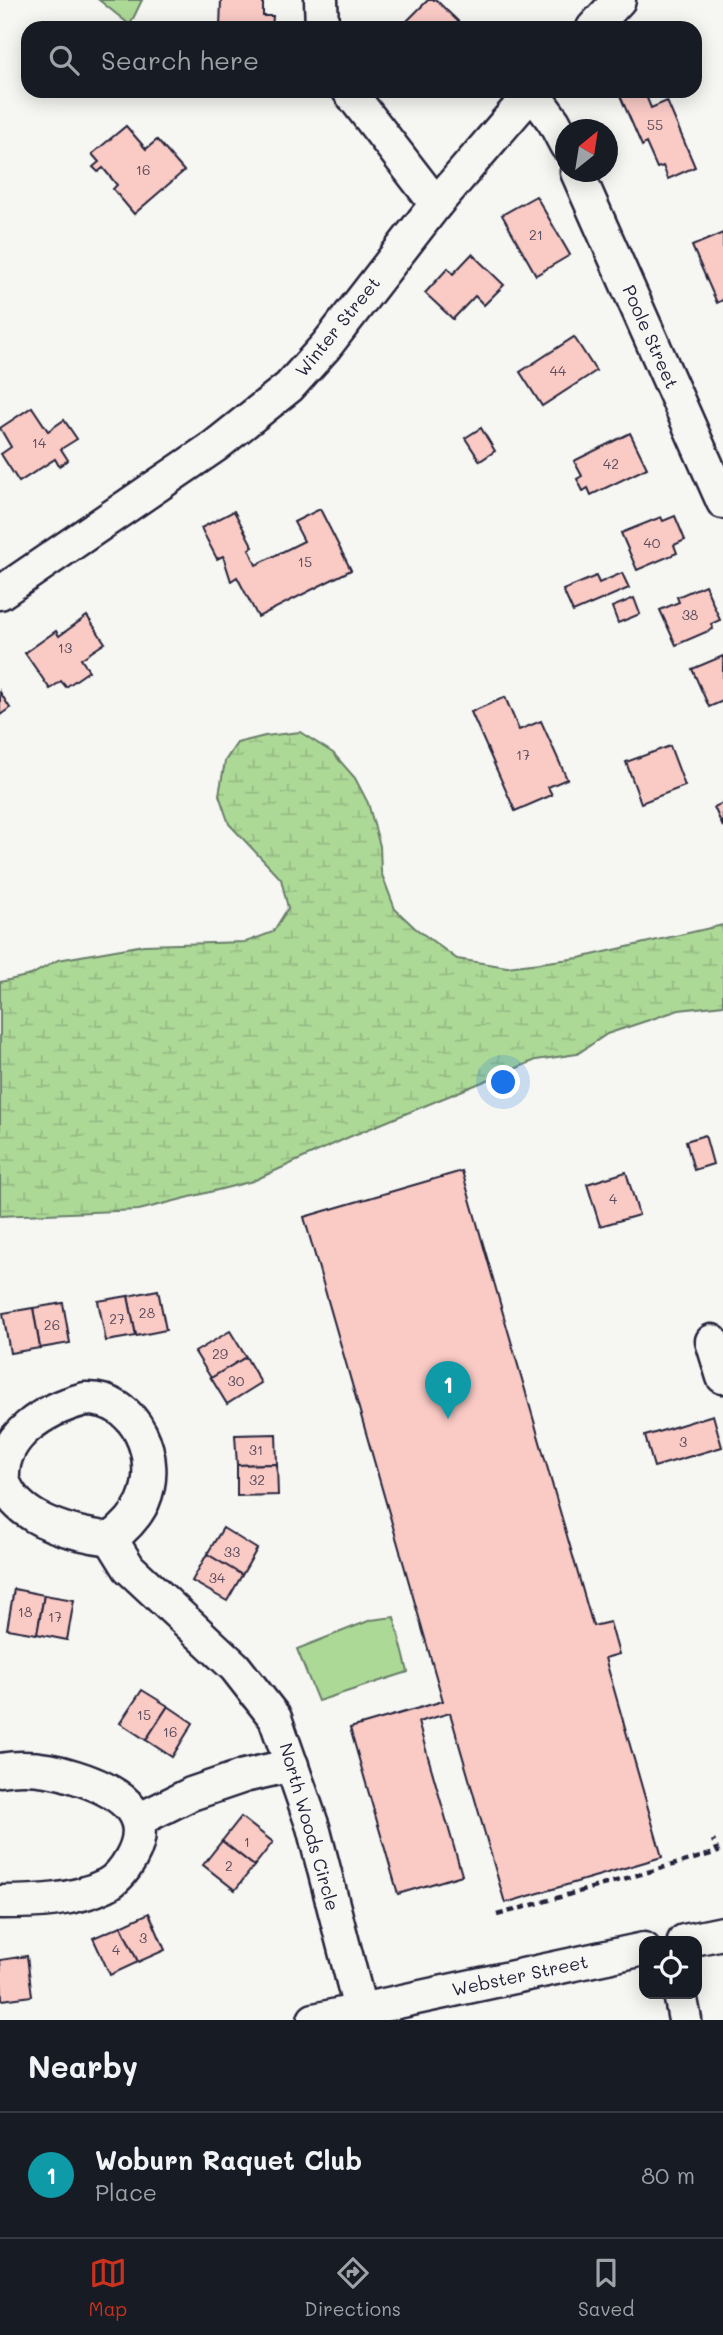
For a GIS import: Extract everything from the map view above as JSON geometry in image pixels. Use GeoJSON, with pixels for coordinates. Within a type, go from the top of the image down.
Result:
{"type":"FeatureCollection","features":[{"type":"Feature","properties":{"kind":"street"},"geometry":{"type":"LineString","coordinates":[[321,0],[322,21]]}},
{"type":"Feature","properties":{"kind":"street"},"geometry":{"type":"LineString","coordinates":[[600,21],[619,0]]}},
{"type":"Feature","properties":{"kind":"street"},"geometry":{"type":"LineString","coordinates":[[354,98],[436,204]]}},
{"type":"Feature","properties":{"kind":"street","name":"Winter Street"},"geometry":{"type":"LineString","coordinates":[[0,593],[215,446],[289,387],[326,346],[436,204],[527,98]]}},
{"type":"Feature","properties":{"kind":"street"},"geometry":{"type":"LineString","coordinates":[[536,98],[555,124]]}},
{"type":"Feature","properties":{"kind":"street","name":"Poole Street"},"geometry":{"type":"LineString","coordinates":[[581,182],[723,502]]}},
{"type":"Feature","properties":{"kind":"street"},"geometry":{"type":"LineString","coordinates":[[712,1341],[723,1377]]}},
{"type":"Feature","properties":{"kind":"street"},"geometry":{"type":"LineString","coordinates":[[85,1399],[101,1400],[125,1413],[139,1431],[148,1453],[150,1476],[144,1501],[128,1524],[111,1539],[78,1534],[43,1520],[16,1502],[3,1480],[7,1454],[22,1431],[45,1415],[85,1399]]}},
{"type":"Feature","properties":{"kind":"street","name":"North Woods Circle"},"geometry":{"type":"LineString","coordinates":[[111,1539],[129,1568],[228,1659],[261,1696],[279,1726],[313,1827],[360,2009]]}},
{"type":"Feature","properties":{"kind":"street"},"geometry":{"type":"LineString","coordinates":[[138,1820],[191,1794],[292,1765]]}},
{"type":"Feature","properties":{"kind":"street"},"geometry":{"type":"LineString","coordinates":[[0,1770],[35,1769],[92,1782],[122,1799],[138,1820],[139,1839],[124,1870],[112,1882],[90,1892],[57,1899],[0,1902]]}},
{"type":"Feature","properties":{"kind":"street"},"geometry":{"type":"LineString","coordinates":[[702,1937],[723,1933]]}},
{"type":"Feature","properties":{"kind":"street","name":"Webster Street"},"geometry":{"type":"LineString","coordinates":[[314,2020],[639,1951]]}},
{"type":"Feature","properties":{"kind":"street"},"geometry":{"type":"LineString","coordinates":[[681,1999],[685,2020]]}},
{"type":"Feature","properties":{"kind":"path"},"geometry":{"type":"LineString","coordinates":[[497,1915],[718,1852],[713,1840]]}},
{"type":"Feature","properties":{"kind":"green space"},"geometry":{"type":"Polygon","coordinates":[[[99,0],[142,0],[132,21],[125,21],[99,0]]]}},
{"type":"Feature","properties":{"kind":"green space"},"geometry":{"type":"Polygon","coordinates":[[[300,732],[333,753],[355,778],[368,803],[380,846],[381,872],[395,909],[415,928],[457,959],[507,967],[579,958],[723,925],[723,1005],[679,1010],[607,1034],[577,1054],[536,1060],[349,1137],[253,1181],[139,1210],[0,1216],[0,982],[31,975],[58,960],[144,945],[246,942],[273,932],[288,908],[281,879],[229,824],[219,795],[225,761],[237,743],[300,732]]]}},
{"type":"Feature","properties":{"kind":"green space"},"geometry":{"type":"Polygon","coordinates":[[[394,1617],[408,1672],[318,1701],[297,1649],[371,1620],[394,1617]]]}},
{"type":"Feature","properties":{"kind":"building"},"geometry":{"type":"Polygon","coordinates":[[[221,0],[263,0],[263,16],[273,16],[273,21],[220,21],[221,0]]]}},
{"type":"Feature","properties":{"kind":"building"},"geometry":{"type":"Polygon","coordinates":[[[428,0],[436,0],[458,21],[407,21],[428,0]]]}},
{"type":"Feature","properties":{"kind":"building"},"geometry":{"type":"Polygon","coordinates":[[[621,98],[647,98],[651,108],[667,101],[695,167],[668,179],[663,166],[657,168],[646,143],[642,146],[621,98]]]}},
{"type":"Feature","properties":{"kind":"building"},"geometry":{"type":"Polygon","coordinates":[[[126,126],[146,149],[157,140],[184,171],[134,214],[113,189],[117,185],[103,168],[98,172],[93,167],[99,162],[92,154],[126,126]]]}},
{"type":"Feature","properties":{"kind":"building"},"geometry":{"type":"Polygon","coordinates":[[[536,196],[570,255],[536,275],[502,215],[536,196]]]}},
{"type":"Feature","properties":{"kind":"building"},"geometry":{"type":"Polygon","coordinates":[[[723,233],[723,300],[717,303],[692,246],[723,233]]]}},
{"type":"Feature","properties":{"kind":"building"},"geometry":{"type":"Polygon","coordinates":[[[472,254],[504,285],[484,305],[475,296],[453,319],[425,293],[448,268],[453,274],[472,254]]]}},
{"type":"Feature","properties":{"kind":"building"},"geometry":{"type":"Polygon","coordinates":[[[574,337],[596,371],[542,406],[520,372],[574,337]]]}},
{"type":"Feature","properties":{"kind":"building"},"geometry":{"type":"Polygon","coordinates":[[[32,407],[48,431],[64,420],[77,439],[61,449],[68,460],[59,466],[55,459],[19,482],[1,454],[11,447],[0,428],[32,407]]]}},
{"type":"Feature","properties":{"kind":"building"},"geometry":{"type":"Polygon","coordinates":[[[481,428],[495,451],[480,461],[465,438],[481,428]]]}},
{"type":"Feature","properties":{"kind":"building"},"geometry":{"type":"Polygon","coordinates":[[[630,433],[647,468],[591,495],[588,488],[583,491],[577,479],[582,476],[574,461],[630,433]]]}},
{"type":"Feature","properties":{"kind":"building"},"geometry":{"type":"Polygon","coordinates":[[[320,509],[351,570],[258,617],[237,577],[231,581],[223,556],[217,559],[201,528],[234,511],[253,547],[249,549],[256,565],[304,541],[294,522],[320,509]]]}},
{"type":"Feature","properties":{"kind":"building"},"geometry":{"type":"Polygon","coordinates":[[[675,516],[685,540],[674,545],[677,553],[637,570],[621,533],[661,517],[663,521],[675,516]]]}},
{"type":"Feature","properties":{"kind":"building"},"geometry":{"type":"Polygon","coordinates":[[[622,573],[629,588],[573,612],[563,590],[596,576],[599,583],[622,573]]]}},
{"type":"Feature","properties":{"kind":"building"},"geometry":{"type":"Polygon","coordinates":[[[705,585],[720,620],[711,624],[713,629],[676,645],[660,610],[679,602],[677,597],[705,585]]]}},
{"type":"Feature","properties":{"kind":"building"},"geometry":{"type":"Polygon","coordinates":[[[634,598],[640,614],[618,623],[612,607],[634,598]]]}},
{"type":"Feature","properties":{"kind":"building"},"geometry":{"type":"Polygon","coordinates":[[[87,616],[105,643],[81,659],[89,671],[66,687],[61,681],[50,689],[25,653],[56,631],[59,636],[87,616]]]}},
{"type":"Feature","properties":{"kind":"building"},"geometry":{"type":"Polygon","coordinates":[[[723,656],[723,701],[709,707],[692,669],[723,656]]]}},
{"type":"Feature","properties":{"kind":"building"},"geometry":{"type":"Polygon","coordinates":[[[0,692],[10,708],[0,715],[0,692]]]}},
{"type":"Feature","properties":{"kind":"building"},"geometry":{"type":"Polygon","coordinates":[[[505,697],[519,730],[541,721],[567,779],[548,787],[552,795],[515,811],[471,712],[505,697]]]}},
{"type":"Feature","properties":{"kind":"building"},"geometry":{"type":"Polygon","coordinates":[[[670,746],[685,786],[641,803],[626,762],[670,746]]]}},
{"type":"Feature","properties":{"kind":"building"},"geometry":{"type":"Polygon","coordinates":[[[723,803],[723,827],[714,807],[723,803]]]}},
{"type":"Feature","properties":{"kind":"building"},"geometry":{"type":"Polygon","coordinates":[[[705,1135],[713,1164],[694,1170],[686,1141],[705,1135]]]}},
{"type":"Feature","properties":{"kind":"building"},"geometry":{"type":"Polygon","coordinates":[[[462,1171],[593,1626],[610,1622],[619,1654],[605,1658],[662,1857],[505,1903],[450,1713],[418,1722],[462,1875],[398,1894],[350,1728],[443,1701],[304,1217],[462,1171]]]}},
{"type":"Feature","properties":{"kind":"building"},"geometry":{"type":"Polygon","coordinates":[[[626,1172],[639,1215],[600,1226],[587,1184],[626,1172]]]}},
{"type":"Feature","properties":{"kind":"building"},"geometry":{"type":"Polygon","coordinates":[[[158,1290],[166,1330],[136,1336],[128,1296],[158,1290]]]}},
{"type":"Feature","properties":{"kind":"building"},"geometry":{"type":"Polygon","coordinates":[[[128,1296],[136,1336],[106,1341],[98,1301],[128,1296]]]}},
{"type":"Feature","properties":{"kind":"building"},"geometry":{"type":"Polygon","coordinates":[[[63,1303],[70,1343],[40,1348],[33,1308],[63,1303]]]}},
{"type":"Feature","properties":{"kind":"building"},"geometry":{"type":"Polygon","coordinates":[[[33,1308],[40,1348],[10,1353],[3,1313],[33,1308]]]}},
{"type":"Feature","properties":{"kind":"building"},"geometry":{"type":"Polygon","coordinates":[[[230,1331],[246,1357],[211,1378],[195,1352],[230,1331]]]}},
{"type":"Feature","properties":{"kind":"building"},"geometry":{"type":"Polygon","coordinates":[[[246,1357],[261,1383],[227,1404],[211,1378],[246,1357]]]}},
{"type":"Feature","properties":{"kind":"building"},"geometry":{"type":"Polygon","coordinates":[[[713,1415],[722,1447],[654,1467],[645,1436],[713,1415]]]}},
{"type":"Feature","properties":{"kind":"building"},"geometry":{"type":"Polygon","coordinates":[[[276,1434],[277,1464],[237,1465],[235,1435],[276,1434]]]}},
{"type":"Feature","properties":{"kind":"building"},"geometry":{"type":"Polygon","coordinates":[[[277,1464],[278,1495],[237,1496],[237,1465],[277,1464]]]}},
{"type":"Feature","properties":{"kind":"building"},"geometry":{"type":"Polygon","coordinates":[[[223,1528],[257,1549],[242,1575],[207,1554],[223,1528]]]}},
{"type":"Feature","properties":{"kind":"building"},"geometry":{"type":"Polygon","coordinates":[[[207,1554],[242,1575],[227,1601],[192,1581],[207,1554]]]}},
{"type":"Feature","properties":{"kind":"building"},"geometry":{"type":"Polygon","coordinates":[[[14,1589],[44,1595],[37,1634],[7,1629],[14,1589]]]}},
{"type":"Feature","properties":{"kind":"building"},"geometry":{"type":"Polygon","coordinates":[[[44,1595],[74,1600],[67,1640],[37,1634],[44,1595]]]}},
{"type":"Feature","properties":{"kind":"building"},"geometry":{"type":"Polygon","coordinates":[[[142,1690],[168,1706],[146,1740],[120,1723],[142,1690]]]}},
{"type":"Feature","properties":{"kind":"building"},"geometry":{"type":"Polygon","coordinates":[[[168,1706],[193,1723],[172,1757],[146,1740],[168,1706]]]}},
{"type":"Feature","properties":{"kind":"building"},"geometry":{"type":"Polygon","coordinates":[[[241,1817],[273,1842],[254,1866],[222,1841],[241,1817]]]}},
{"type":"Feature","properties":{"kind":"building"},"geometry":{"type":"Polygon","coordinates":[[[222,1841],[254,1866],[235,1890],[203,1865],[222,1841]]]}},
{"type":"Feature","properties":{"kind":"building"},"geometry":{"type":"Polygon","coordinates":[[[149,1913],[165,1950],[138,1962],[121,1926],[149,1913]]]}},
{"type":"Feature","properties":{"kind":"building"},"geometry":{"type":"Polygon","coordinates":[[[121,1926],[138,1962],[110,1975],[93,1938],[121,1926]]]}},
{"type":"Feature","properties":{"kind":"building"},"geometry":{"type":"Polygon","coordinates":[[[27,1956],[32,1996],[2,2000],[0,1960],[27,1956]]]}},
{"type":"Feature","properties":{"kind":"place","name":"Woburn Raquet Club"},"geometry":{"type":"Point","coordinates":[448,1419]}}]}
